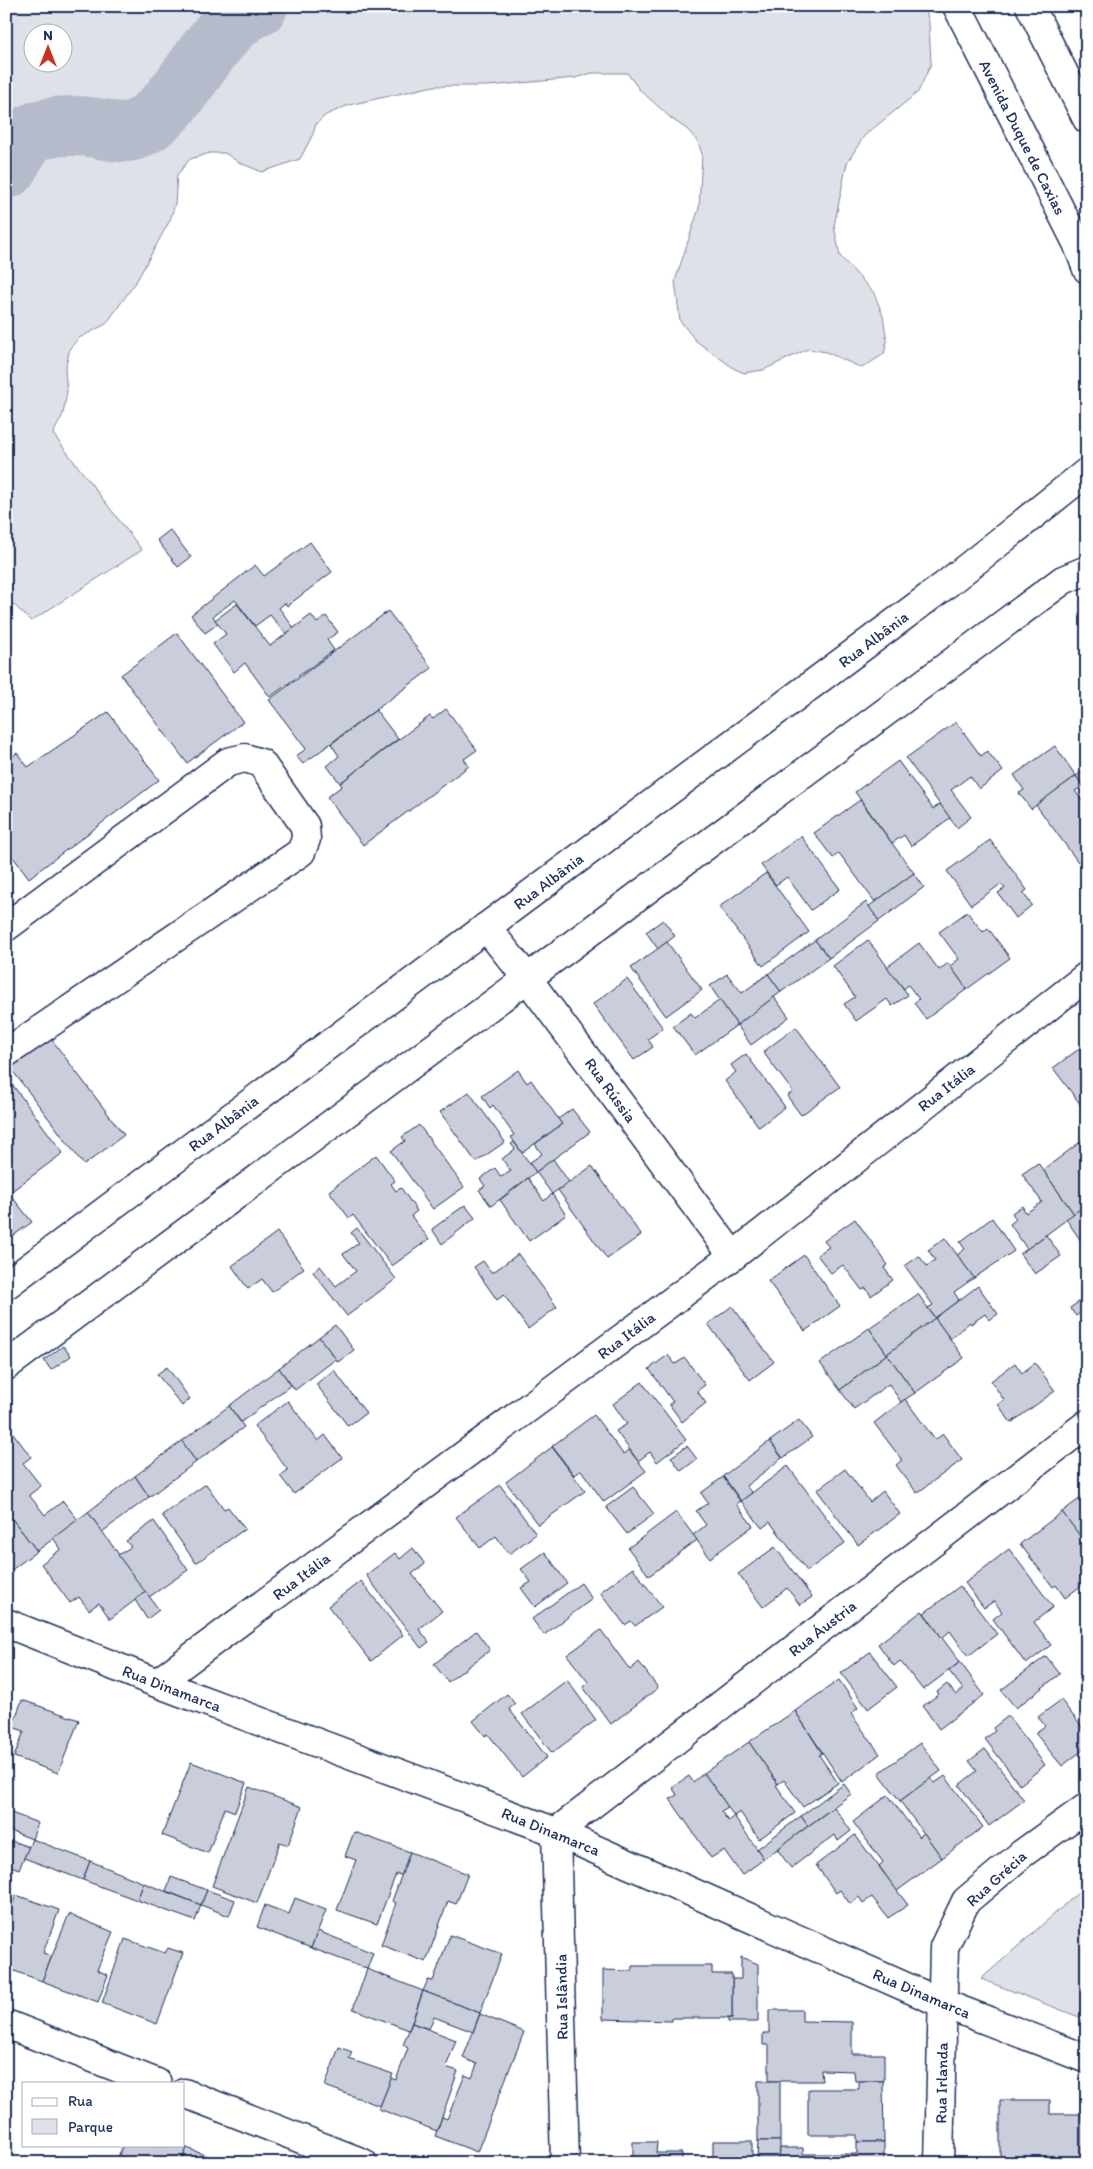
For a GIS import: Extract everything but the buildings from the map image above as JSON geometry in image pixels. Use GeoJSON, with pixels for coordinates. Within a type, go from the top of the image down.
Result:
{"type":"FeatureCollection","features":[{"type":"Feature","properties":{"kind":"street","name":"Avenida Duque de Caxias"},"geometry":{"type":"LineString","coordinates":[[957,6],[1077,244],[1087,269]]}},
{"type":"Feature","properties":{"kind":"street"},"geometry":{"type":"LineString","coordinates":[[1030,6],[1087,119]]}},
{"type":"Feature","properties":{"kind":"street","name":"Rua Albânia"},"geometry":{"type":"LineString","coordinates":[[6,1285],[944,586],[1087,472]]}},
{"type":"Feature","properties":{"kind":"street"},"geometry":{"type":"LineString","coordinates":[[6,1366],[1063,580],[1087,570]]}},
{"type":"Feature","properties":{"kind":"street"},"geometry":{"type":"LineString","coordinates":[[6,927],[228,762],[244,758],[261,763],[305,826],[306,839],[301,852],[6,1053]]}},
{"type":"Feature","properties":{"kind":"street","name":"Rua Rússia"},"geometry":{"type":"LineString","coordinates":[[486,927],[527,978],[733,1256]]}},
{"type":"Feature","properties":{"kind":"street","name":"Rua Itália"},"geometry":{"type":"LineString","coordinates":[[157,1683],[733,1256],[1087,976]]}},
{"type":"Feature","properties":{"kind":"street","name":"Rua Áustria"},"geometry":{"type":"LineString","coordinates":[[556,1832],[1087,1424]]}},
{"type":"Feature","properties":{"kind":"street","name":"Rua Dinamarca"},"geometry":{"type":"LineString","coordinates":[[6,1623],[157,1683],[556,1832],[942,2003],[1087,2060]]}},
{"type":"Feature","properties":{"kind":"street","name":"Rua Grécia"},"geometry":{"type":"LineString","coordinates":[[942,2003],[944,1947],[966,1901],[1023,1853],[1087,1807]]}},
{"type":"Feature","properties":{"kind":"street","name":"Rua Islândia"},"geometry":{"type":"LineString","coordinates":[[556,1832],[565,2163]]}},
{"type":"Feature","properties":{"kind":"street","name":"Rua Irlanda"},"geometry":{"type":"LineString","coordinates":[[939,2163],[942,2003]]}},
{"type":"Feature","properties":{"kind":"street"},"geometry":{"type":"LineString","coordinates":[[6,2024],[154,2082]]}},
{"type":"Feature","properties":{"kind":"street"},"geometry":{"type":"LineString","coordinates":[[185,2093],[363,2163]]}},
{"type":"Feature","properties":{"kind":"green space"},"geometry":{"type":"Polygon","coordinates":[[[6,6],[925,6],[929,23],[931,64],[918,92],[864,136],[847,163],[834,226],[840,256],[874,293],[883,316],[887,341],[884,354],[862,368],[826,352],[808,349],[763,370],[744,373],[735,369],[696,341],[680,321],[675,281],[699,208],[702,154],[698,142],[688,130],[672,119],[639,89],[627,73],[592,73],[575,78],[488,86],[434,86],[349,105],[326,115],[316,124],[300,159],[262,172],[238,162],[225,153],[210,153],[190,159],[177,175],[175,204],[170,220],[136,282],[106,324],[79,338],[70,348],[65,370],[67,392],[63,414],[53,434],[142,550],[31,621],[11,602],[6,593],[6,6]]]}},
{"type":"Feature","properties":{"kind":"green space"},"geometry":{"type":"Polygon","coordinates":[[[1087,1885],[1087,2020],[981,1979],[1087,1885]]]}},
{"type":"Feature","properties":{"kind":"waterway"},"geometry":{"type":"LineString","coordinates":[[6,169],[21,144],[34,132],[63,126],[127,132],[135,130],[152,120],[182,88],[223,33],[240,17],[258,6]]}}]}
